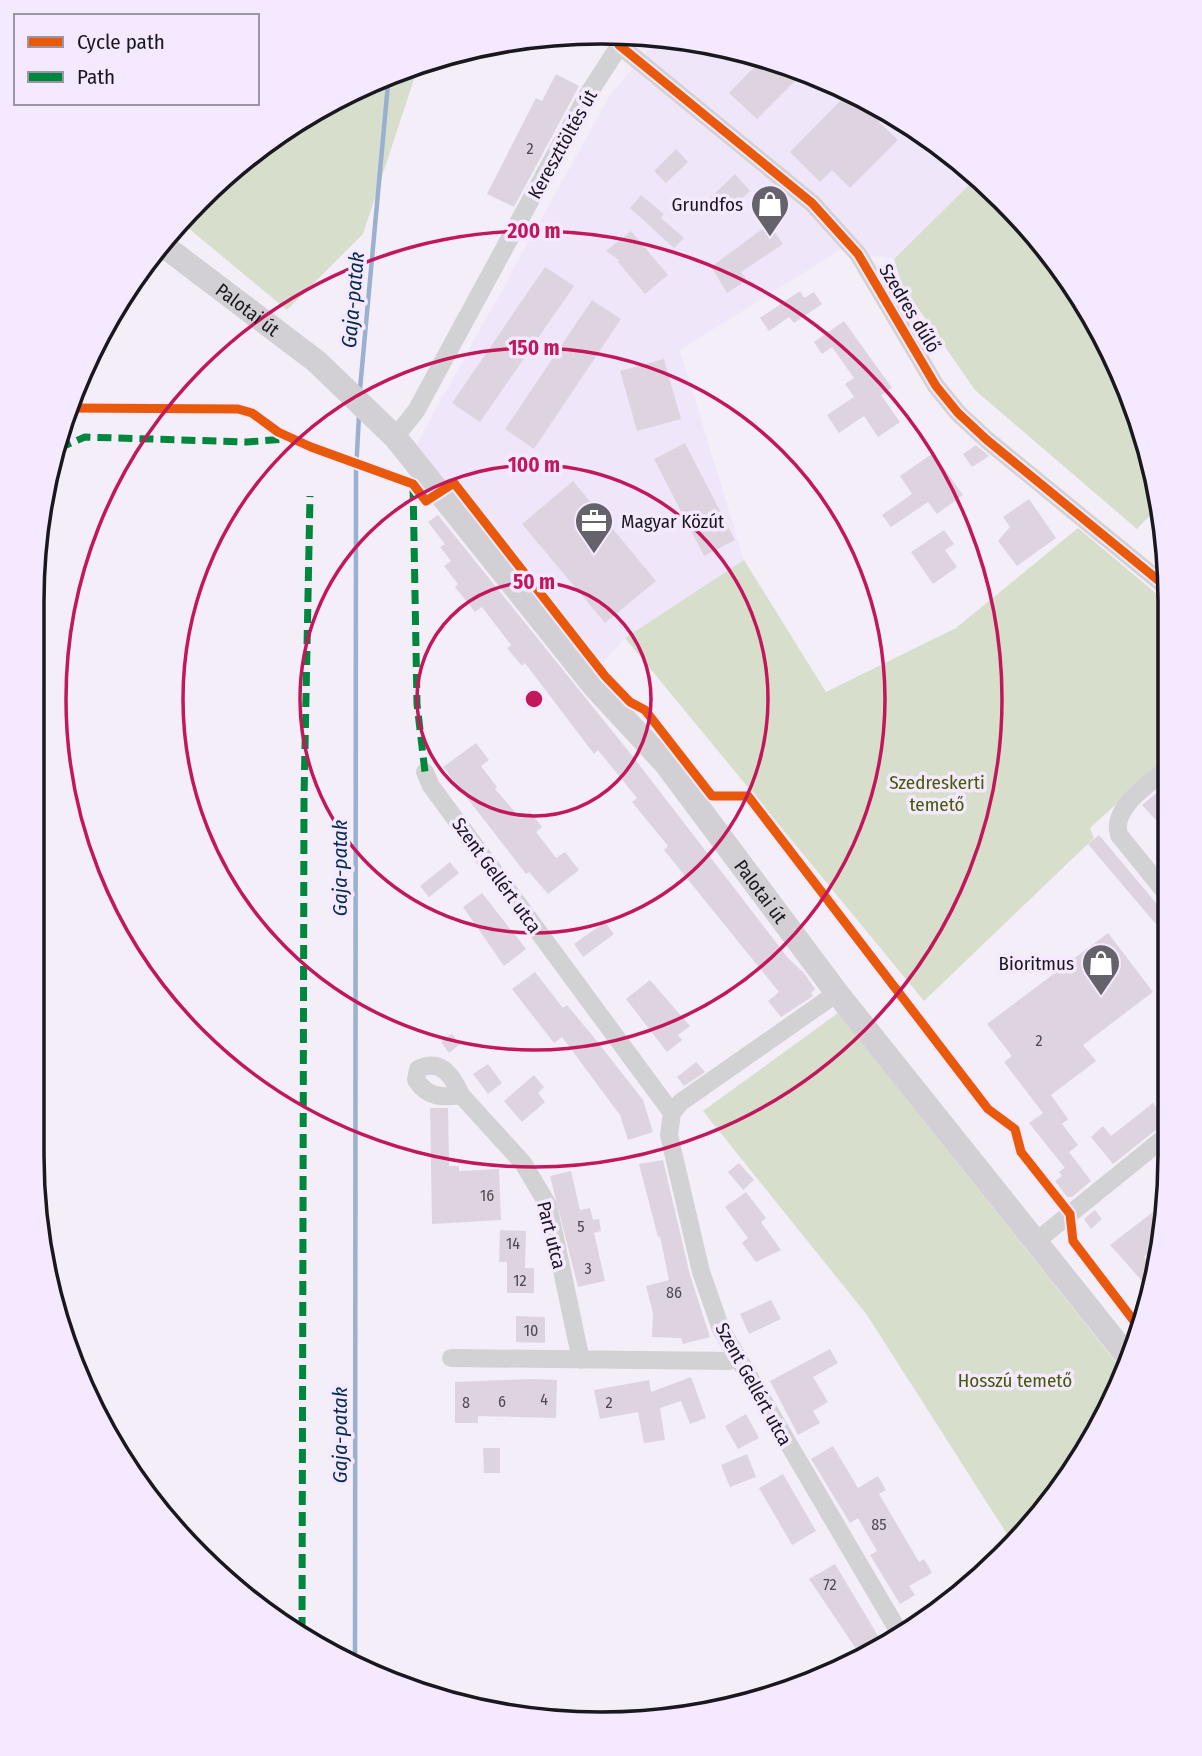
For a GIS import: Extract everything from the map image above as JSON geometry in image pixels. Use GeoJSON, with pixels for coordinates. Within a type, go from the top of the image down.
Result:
{"type":"FeatureCollection","features":[{"type":"Feature","properties":{"kind":"main road","name":"Palotai út"},"geometry":{"type":"LineString","coordinates":[[169,250],[326,370],[390,432],[594,686],[674,773],[837,993],[1123,1351]]}},
{"type":"Feature","properties":{"kind":"street","name":"Kereszttöltés út"},"geometry":{"type":"LineString","coordinates":[[390,432],[416,411],[587,96],[620,45]]}},
{"type":"Feature","properties":{"kind":"street","name":"Szedres dűlő"},"geometry":{"type":"LineString","coordinates":[[629,45],[812,203],[858,254],[936,386],[958,412],[987,440],[1157,580]]}},
{"type":"Feature","properties":{"kind":"street","name":"Szent Gellért utca"},"geometry":{"type":"LineString","coordinates":[[425,772],[431,786],[672,1113],[669,1135],[709,1300],[735,1356],[897,1627]]}},
{"type":"Feature","properties":{"kind":"street"},"geometry":{"type":"LineString","coordinates":[[1158,778],[1122,810],[1116,826],[1119,835],[1158,882]]}},
{"type":"Feature","properties":{"kind":"street"},"geometry":{"type":"LineString","coordinates":[[672,1113],[681,1102],[837,993]]}},
{"type":"Feature","properties":{"kind":"street","name":"Part utca"},"geometry":{"type":"LineString","coordinates":[[461,1095],[523,1163],[548,1205],[581,1360]]}},
{"type":"Feature","properties":{"kind":"street"},"geometry":{"type":"LineString","coordinates":[[1034,1243],[1158,1143]]}},
{"type":"Feature","properties":{"kind":"street"},"geometry":{"type":"LineString","coordinates":[[451,1358],[730,1361],[735,1356]]}},
{"type":"Feature","properties":{"kind":"shaded area"},"geometry":{"type":"Polygon","coordinates":[[[651,47],[710,54],[780,73],[847,101],[911,138],[970,184],[894,259],[840,250],[680,350],[744,560],[625,638],[584,684],[416,445],[610,95],[651,47]]]}},
{"type":"Feature","properties":{"kind":"green space"},"geometry":{"type":"Polygon","coordinates":[[[415,76],[363,234],[287,310],[188,228],[234,182],[291,138],[355,101],[415,76]]]}},
{"type":"Feature","properties":{"kind":"green space"},"geometry":{"type":"Polygon","coordinates":[[[970,184],[1020,234],[1043,262],[1084,322],[1116,388],[1129,422],[1148,492],[1151,514],[1137,529],[975,390],[902,285],[894,259],[970,184]]]}},
{"type":"Feature","properties":{"kind":"green space","name":"Szedreskerti temető"},"geometry":{"type":"Polygon","coordinates":[[[1078,528],[1158,595],[1158,766],[1090,828],[1094,838],[924,1001],[625,638],[744,560],[826,692],[956,628],[1078,528]]]}},
{"type":"Feature","properties":{"kind":"green space","name":"Hosszú temető"},"geometry":{"type":"Polygon","coordinates":[[[838,1013],[1117,1364],[1084,1434],[1043,1494],[1008,1535],[867,1315],[703,1111],[838,1013]]]}},
{"type":"Feature","properties":{"kind":"building"},"geometry":{"type":"Polygon","coordinates":[[[755,66],[797,79],[757,119],[729,93],[755,66]]]}},
{"type":"Feature","properties":{"kind":"building"},"geometry":{"type":"Polygon","coordinates":[[[556,74],[579,86],[514,207],[487,194],[536,98],[542,101],[556,74]]]}},
{"type":"Feature","properties":{"kind":"building"},"geometry":{"type":"Polygon","coordinates":[[[842,99],[880,118],[878,121],[898,140],[850,188],[832,170],[820,182],[790,152],[842,99]]]}},
{"type":"Feature","properties":{"kind":"building"},"geometry":{"type":"Polygon","coordinates":[[[676,149],[688,162],[666,183],[654,171],[676,149]]]}},
{"type":"Feature","properties":{"kind":"building"},"geometry":{"type":"Polygon","coordinates":[[[735,174],[750,191],[725,214],[710,198],[735,174]]]}},
{"type":"Feature","properties":{"kind":"building"},"geometry":{"type":"Polygon","coordinates":[[[641,195],[664,214],[661,218],[684,238],[674,248],[630,208],[641,195]]]}},
{"type":"Feature","properties":{"kind":"building"},"geometry":{"type":"Polygon","coordinates":[[[769,224],[783,244],[741,272],[747,280],[727,293],[711,267],[769,224]]]}},
{"type":"Feature","properties":{"kind":"building"},"geometry":{"type":"Polygon","coordinates":[[[631,231],[668,275],[645,294],[619,260],[606,251],[631,231]]]}},
{"type":"Feature","properties":{"kind":"building"},"geometry":{"type":"Polygon","coordinates":[[[545,267],[574,286],[480,422],[452,403],[545,267]]]}},
{"type":"Feature","properties":{"kind":"building"},"geometry":{"type":"Polygon","coordinates":[[[800,291],[804,298],[814,292],[822,304],[794,323],[789,317],[769,331],[760,318],[800,291]]]}},
{"type":"Feature","properties":{"kind":"building"},"geometry":{"type":"Polygon","coordinates":[[[592,300],[621,319],[534,449],[505,429],[592,300]]]}},
{"type":"Feature","properties":{"kind":"building"},"geometry":{"type":"Polygon","coordinates":[[[844,321],[892,388],[881,395],[900,422],[878,437],[864,416],[839,433],[827,415],[854,397],[845,384],[854,378],[832,347],[822,354],[814,342],[844,321]]]}},
{"type":"Feature","properties":{"kind":"building"},"geometry":{"type":"Polygon","coordinates":[[[664,359],[681,419],[637,431],[620,371],[664,359]]]}},
{"type":"Feature","properties":{"kind":"building"},"geometry":{"type":"Polygon","coordinates":[[[685,443],[735,540],[704,556],[654,459],[685,443]]]}},
{"type":"Feature","properties":{"kind":"building"},"geometry":{"type":"Polygon","coordinates":[[[976,445],[989,456],[972,467],[963,454],[976,445]]]}},
{"type":"Feature","properties":{"kind":"building"},"geometry":{"type":"Polygon","coordinates":[[[933,453],[963,495],[937,514],[928,502],[891,527],[882,515],[912,494],[900,476],[933,453]]]}},
{"type":"Feature","properties":{"kind":"building"},"geometry":{"type":"Polygon","coordinates":[[[573,481],[656,581],[605,623],[522,524],[573,481]]]}},
{"type":"Feature","properties":{"kind":"building"},"geometry":{"type":"Polygon","coordinates":[[[1029,499],[1056,538],[1017,566],[998,541],[1010,527],[1003,517],[1029,499]]]}},
{"type":"Feature","properties":{"kind":"building"},"geometry":{"type":"Polygon","coordinates":[[[438,515],[634,758],[788,958],[804,973],[815,989],[811,993],[813,996],[781,1017],[768,1001],[779,992],[664,850],[668,846],[632,802],[637,798],[598,750],[594,754],[525,663],[522,666],[507,648],[511,645],[482,607],[475,612],[455,587],[458,584],[444,566],[451,561],[440,547],[445,544],[428,522],[438,515]]]}},
{"type":"Feature","properties":{"kind":"building"},"geometry":{"type":"Polygon","coordinates":[[[944,530],[954,544],[945,550],[957,567],[933,584],[911,552],[944,530]]]}},
{"type":"Feature","properties":{"kind":"building"},"geometry":{"type":"Polygon","coordinates":[[[476,743],[489,760],[481,766],[497,787],[495,789],[521,819],[530,812],[542,827],[536,832],[556,858],[565,852],[579,870],[548,894],[529,872],[526,874],[443,767],[476,743]]]}},
{"type":"Feature","properties":{"kind":"building"},"geometry":{"type":"Polygon","coordinates":[[[1158,792],[1158,822],[1142,805],[1158,792]]]}},
{"type":"Feature","properties":{"kind":"building"},"geometry":{"type":"Polygon","coordinates":[[[1099,835],[1158,905],[1158,927],[1088,844],[1099,835]]]}},
{"type":"Feature","properties":{"kind":"building"},"geometry":{"type":"Polygon","coordinates":[[[450,862],[459,873],[429,897],[420,886],[450,862]]]}},
{"type":"Feature","properties":{"kind":"building"},"geometry":{"type":"Polygon","coordinates":[[[482,893],[526,949],[504,966],[463,907],[482,893]]]}},
{"type":"Feature","properties":{"kind":"building"},"geometry":{"type":"Polygon","coordinates":[[[605,922],[614,934],[583,957],[574,944],[605,922]]]}},
{"type":"Feature","properties":{"kind":"building"},"geometry":{"type":"Polygon","coordinates":[[[1108,933],[1153,992],[1083,1045],[1096,1061],[1051,1095],[1068,1119],[1062,1124],[1078,1145],[1069,1152],[1091,1181],[1072,1197],[1067,1197],[1055,1181],[1062,1176],[1059,1172],[1065,1168],[1029,1123],[1043,1113],[1004,1062],[1012,1056],[987,1024],[1108,933]]]}},
{"type":"Feature","properties":{"kind":"building"},"geometry":{"type":"Polygon","coordinates":[[[535,972],[563,1008],[567,1005],[643,1100],[653,1132],[628,1140],[620,1115],[562,1037],[554,1043],[512,989],[535,972]]]}},
{"type":"Feature","properties":{"kind":"building"},"geometry":{"type":"Polygon","coordinates":[[[650,980],[690,1026],[678,1035],[682,1040],[667,1052],[626,999],[650,980]]]}},
{"type":"Feature","properties":{"kind":"building"},"geometry":{"type":"Polygon","coordinates":[[[452,1034],[460,1044],[449,1053],[441,1042],[452,1034]]]}},
{"type":"Feature","properties":{"kind":"building"},"geometry":{"type":"Polygon","coordinates":[[[696,1062],[705,1072],[684,1086],[677,1077],[696,1062]]]}},
{"type":"Feature","properties":{"kind":"building"},"geometry":{"type":"Polygon","coordinates":[[[488,1064],[502,1083],[488,1094],[473,1074],[488,1064]]]}},
{"type":"Feature","properties":{"kind":"building"},"geometry":{"type":"Polygon","coordinates":[[[534,1075],[544,1087],[538,1093],[545,1102],[522,1122],[504,1101],[534,1075]]]}},
{"type":"Feature","properties":{"kind":"building"},"geometry":{"type":"Polygon","coordinates":[[[1153,1103],[1158,1109],[1158,1128],[1113,1164],[1091,1137],[1103,1126],[1111,1136],[1153,1103]]]}},
{"type":"Feature","properties":{"kind":"building"},"geometry":{"type":"Polygon","coordinates":[[[430,1108],[448,1108],[449,1166],[459,1166],[459,1171],[499,1169],[501,1220],[432,1224],[430,1108]]]}},
{"type":"Feature","properties":{"kind":"building"},"geometry":{"type":"Polygon","coordinates":[[[663,1160],[690,1275],[710,1337],[683,1344],[681,1338],[652,1337],[653,1313],[646,1286],[669,1280],[660,1236],[658,1237],[639,1164],[663,1160]]]}},
{"type":"Feature","properties":{"kind":"building"},"geometry":{"type":"Polygon","coordinates":[[[739,1163],[754,1180],[743,1190],[728,1172],[739,1163]]]}},
{"type":"Feature","properties":{"kind":"building"},"geometry":{"type":"Polygon","coordinates":[[[571,1171],[580,1210],[590,1208],[593,1220],[599,1219],[601,1231],[594,1233],[605,1281],[578,1287],[550,1176],[571,1171]]]}},
{"type":"Feature","properties":{"kind":"building"},"geometry":{"type":"Polygon","coordinates":[[[746,1192],[766,1218],[761,1222],[781,1250],[756,1262],[742,1243],[748,1238],[725,1207],[746,1192]]]}},
{"type":"Feature","properties":{"kind":"building"},"geometry":{"type":"Polygon","coordinates":[[[1095,1210],[1102,1219],[1091,1229],[1084,1219],[1095,1210]]]}},
{"type":"Feature","properties":{"kind":"building"},"geometry":{"type":"Polygon","coordinates":[[[1155,1211],[1150,1253],[1144,1257],[1148,1263],[1143,1282],[1110,1245],[1155,1211]]]}},
{"type":"Feature","properties":{"kind":"building"},"geometry":{"type":"Polygon","coordinates":[[[500,1230],[526,1231],[525,1268],[534,1268],[534,1293],[507,1293],[507,1262],[499,1262],[500,1230]]]}},
{"type":"Feature","properties":{"kind":"building"},"geometry":{"type":"Polygon","coordinates":[[[771,1300],[781,1319],[749,1334],[740,1314],[771,1300]]]}},
{"type":"Feature","properties":{"kind":"building"},"geometry":{"type":"Polygon","coordinates":[[[516,1316],[545,1317],[545,1343],[516,1342],[516,1316]]]}},
{"type":"Feature","properties":{"kind":"building"},"geometry":{"type":"Polygon","coordinates":[[[830,1349],[838,1363],[813,1377],[828,1402],[813,1411],[820,1423],[798,1435],[770,1381],[830,1349]]]}},
{"type":"Feature","properties":{"kind":"building"},"geometry":{"type":"Polygon","coordinates":[[[691,1377],[706,1418],[690,1424],[681,1401],[660,1408],[665,1440],[644,1443],[638,1412],[600,1419],[594,1390],[649,1380],[651,1392],[691,1377]]]}},
{"type":"Feature","properties":{"kind":"building"},"geometry":{"type":"Polygon","coordinates":[[[557,1380],[556,1418],[478,1416],[478,1423],[455,1423],[455,1382],[557,1380]]]}},
{"type":"Feature","properties":{"kind":"building"},"geometry":{"type":"Polygon","coordinates":[[[746,1414],[759,1438],[738,1449],[725,1426],[746,1414]]]}},
{"type":"Feature","properties":{"kind":"building"},"geometry":{"type":"Polygon","coordinates":[[[833,1446],[858,1488],[878,1476],[886,1490],[879,1494],[919,1562],[924,1559],[932,1573],[909,1586],[915,1595],[900,1604],[870,1555],[877,1551],[858,1518],[850,1523],[811,1459],[833,1446]]]}},
{"type":"Feature","properties":{"kind":"building"},"geometry":{"type":"Polygon","coordinates":[[[483,1448],[500,1448],[500,1473],[484,1473],[483,1448]]]}},
{"type":"Feature","properties":{"kind":"building"},"geometry":{"type":"Polygon","coordinates":[[[747,1454],[756,1477],[730,1487],[721,1465],[747,1454]]]}},
{"type":"Feature","properties":{"kind":"building"},"geometry":{"type":"Polygon","coordinates":[[[783,1474],[816,1531],[792,1545],[759,1488],[783,1474]]]}},
{"type":"Feature","properties":{"kind":"building"},"geometry":{"type":"Polygon","coordinates":[[[835,1564],[880,1638],[857,1650],[809,1579],[835,1564]]]}},
{"type":"Feature","properties":{"kind":"waterway","name":"Gaja-patak"},"geometry":{"type":"LineString","coordinates":[[360,389],[388,86]]}},
{"type":"Feature","properties":{"kind":"waterway","name":"Gaja-patak"},"geometry":{"type":"LineString","coordinates":[[355,1655],[356,472],[359,415]]}},
{"type":"Feature","properties":{"kind":"marked path"},"geometry":{"type":"LineString","coordinates":[[66,445],[85,437],[247,442],[286,439]]}},
{"type":"Feature","properties":{"kind":"marked path"},"geometry":{"type":"LineString","coordinates":[[413,485],[417,704],[425,772]]}},
{"type":"Feature","properties":{"kind":"marked path"},"geometry":{"type":"LineString","coordinates":[[302,1625],[304,798],[310,496]]}},
{"type":"Feature","properties":{"kind":"cycle path"},"geometry":{"type":"LineString","coordinates":[[619,45],[812,203],[858,254],[936,386],[958,413],[987,440],[1157,580]]}},
{"type":"Feature","properties":{"kind":"cycle path"},"geometry":{"type":"LineString","coordinates":[[78,408],[238,409],[252,413],[278,432],[311,447],[413,484],[426,501],[454,483],[605,676],[630,702],[645,710],[712,796],[748,796],[988,1109],[1015,1129],[1021,1152],[1070,1214],[1073,1241],[1133,1320]]}},
{"type":"Feature","properties":{"kind":"place","name":"Grundfos"},"geometry":{"type":"Point","coordinates":[770,238]}},
{"type":"Feature","properties":{"kind":"place","name":"Magyar Közút"},"geometry":{"type":"Point","coordinates":[594,555]}},
{"type":"Feature","properties":{"kind":"place","name":"Bioritmus"},"geometry":{"type":"Point","coordinates":[1101,997]}}]}
